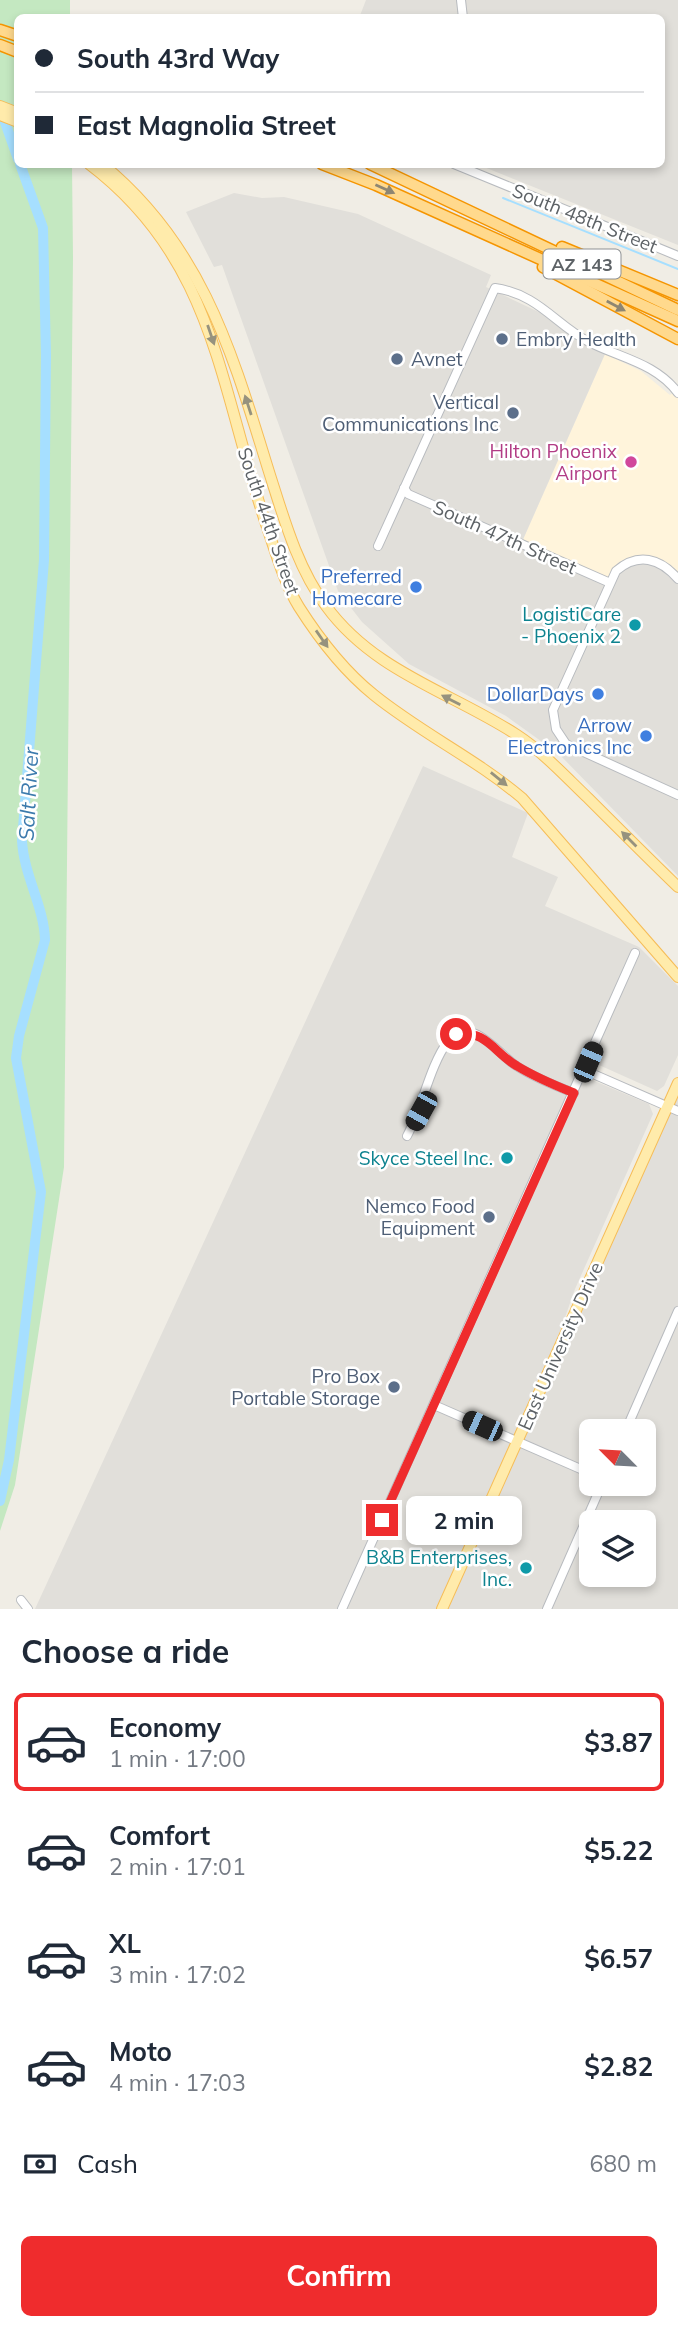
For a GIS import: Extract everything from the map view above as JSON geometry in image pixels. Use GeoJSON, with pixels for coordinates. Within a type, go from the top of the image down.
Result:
{"type":"FeatureCollection","features":[{"type":"Feature","properties":{"kind":"highway","name":"AZ 143"},"geometry":{"type":"LineString","coordinates":[[332,168],[376,185],[678,321]]}},
{"type":"Feature","properties":{"kind":"highway","name":"AZ 143"},"geometry":{"type":"LineString","coordinates":[[379,168],[678,310]]}},
{"type":"Feature","properties":{"kind":"highway"},"geometry":{"type":"LineString","coordinates":[[487,218],[678,295]]}},
{"type":"Feature","properties":{"kind":"highway"},"geometry":{"type":"LineString","coordinates":[[491,238],[678,339]]}},
{"type":"Feature","properties":{"kind":"main road","name":"South 44th Street"},"geometry":{"type":"LineString","coordinates":[[97,168],[110,175],[153,212],[174,239],[216,315],[233,355],[283,516],[312,584],[325,605],[354,638],[397,671],[528,743],[678,887]]}},
{"type":"Feature","properties":{"kind":"main road","name":"South 44th Street"},"geometry":{"type":"LineString","coordinates":[[105,168],[156,230],[198,300],[223,372],[248,468],[274,548],[297,604],[327,647],[345,669],[374,695],[494,774],[522,799],[677,973]]}},
{"type":"Feature","properties":{"kind":"main road","name":"East University Drive"},"geometry":{"type":"LineString","coordinates":[[442,1609],[678,1083]]}},
{"type":"Feature","properties":{"kind":"street","name":"South 48th Street"},"geometry":{"type":"LineString","coordinates":[[464,168],[678,256]]}},
{"type":"Feature","properties":{"kind":"street"},"geometry":{"type":"LineString","coordinates":[[379,546],[495,288],[546,308],[590,342],[664,376],[678,393]]}},
{"type":"Feature","properties":{"kind":"street","name":"South 47th Street"},"geometry":{"type":"LineString","coordinates":[[404,488],[408,494],[608,582]]}},
{"type":"Feature","properties":{"kind":"street"},"geometry":{"type":"LineString","coordinates":[[678,579],[660,563],[647,559],[626,562],[608,582],[554,704],[556,729],[566,744],[678,796]]}},
{"type":"Feature","properties":{"kind":"street"},"geometry":{"type":"LineString","coordinates":[[342,1609],[635,954]]}},
{"type":"Feature","properties":{"kind":"street"},"geometry":{"type":"LineString","coordinates":[[407,1136],[421,1111],[431,1074],[448,1041],[456,1034],[469,1032],[489,1040],[513,1064],[548,1083],[574,1093]]}},
{"type":"Feature","properties":{"kind":"street"},"geometry":{"type":"LineString","coordinates":[[584,1070],[678,1111]]}},
{"type":"Feature","properties":{"kind":"street"},"geometry":{"type":"LineString","coordinates":[[631,1419],[678,1311]]}},
{"type":"Feature","properties":{"kind":"street"},"geometry":{"type":"LineString","coordinates":[[434,1405],[579,1468]]}},
{"type":"Feature","properties":{"kind":"street"},"geometry":{"type":"LineString","coordinates":[[547,1609],[597,1496]]}},
{"type":"Feature","properties":{"kind":"street"},"geometry":{"type":"LineString","coordinates":[[21,1600],[28,1609]]}},
{"type":"Feature","properties":{"kind":"shaded area"},"geometry":{"type":"Polygon","coordinates":[[[366,0],[678,0],[678,245],[486,168],[665,168],[665,14],[361,14],[366,0]]]}},
{"type":"Feature","properties":{"kind":"shaded area"},"geometry":{"type":"Polygon","coordinates":[[[234,193],[262,198],[284,197],[358,214],[491,275],[486,287],[543,314],[578,342],[605,354],[521,544],[608,582],[616,571],[647,559],[678,579],[678,876],[559,754],[506,716],[409,664],[362,622],[338,591],[222,265],[214,267],[186,212],[234,193]]]}},
{"type":"Feature","properties":{"kind":"shaded area"},"geometry":{"type":"Polygon","coordinates":[[[605,354],[641,371],[670,395],[678,389],[678,579],[608,582],[521,544],[605,354]]]}},
{"type":"Feature","properties":{"kind":"shaded area"},"geometry":{"type":"Polygon","coordinates":[[[423,766],[528,813],[512,857],[558,877],[545,906],[639,947],[678,986],[678,1055],[664,1086],[657,1091],[599,1065],[592,1080],[649,1104],[653,1114],[575,1289],[525,1431],[678,1096],[678,1609],[35,1609],[423,766]]]}},
{"type":"Feature","properties":{"kind":"green space"},"geometry":{"type":"Polygon","coordinates":[[[0,0],[70,0],[70,14],[14,14],[14,168],[72,168],[73,257],[64,1167],[15,1485],[0,1531],[0,0]]]}},
{"type":"Feature","properties":{"kind":"waterway","name":"Salt River"},"geometry":{"type":"LineString","coordinates":[[1,111],[14,148]]}},
{"type":"Feature","properties":{"kind":"waterway","name":"Salt River"},"geometry":{"type":"LineString","coordinates":[[0,1501],[9,1460],[41,1192],[16,1058],[19,1036],[45,940],[22,841],[44,560],[46,355],[43,228],[21,168]]}},
{"type":"Feature","properties":{"kind":"waterway"},"geometry":{"type":"LineString","coordinates":[[503,198],[678,269]]}},
{"type":"Feature","properties":{"kind":"place","name":"Embry Health"},"geometry":{"type":"Point","coordinates":[502,339]}},
{"type":"Feature","properties":{"kind":"place","name":"Avnet"},"geometry":{"type":"Point","coordinates":[397,359]}},
{"type":"Feature","properties":{"kind":"place","name":"Vertical Communications Inc"},"geometry":{"type":"Point","coordinates":[513,413]}},
{"type":"Feature","properties":{"kind":"place","name":"Hilton Phoenix Airport"},"geometry":{"type":"Point","coordinates":[631,462]}},
{"type":"Feature","properties":{"kind":"place","name":"Preferred Homecare"},"geometry":{"type":"Point","coordinates":[416,587]}},
{"type":"Feature","properties":{"kind":"place","name":"LogistiCare - Phoenix 2"},"geometry":{"type":"Point","coordinates":[635,625]}},
{"type":"Feature","properties":{"kind":"place","name":"DollarDays"},"geometry":{"type":"Point","coordinates":[598,694]}},
{"type":"Feature","properties":{"kind":"place","name":"Arrow Electronics Inc"},"geometry":{"type":"Point","coordinates":[646,736]}},
{"type":"Feature","properties":{"kind":"place","name":"Skyce Steel Inc."},"geometry":{"type":"Point","coordinates":[507,1158]}},
{"type":"Feature","properties":{"kind":"place","name":"Nemco Food Equipment"},"geometry":{"type":"Point","coordinates":[489,1217]}},
{"type":"Feature","properties":{"kind":"place","name":"Pro Box Portable Storage"},"geometry":{"type":"Point","coordinates":[394,1387]}},
{"type":"Feature","properties":{"kind":"place","name":"B&B Enterprises, Inc."},"geometry":{"type":"Point","coordinates":[526,1568]}},
{"type":"Feature","properties":{"kind":"route"},"geometry":{"type":"LineString","coordinates":[[382,1520],[574,1093],[548,1083],[513,1064],[489,1040],[469,1032],[456,1034]]}}]}
